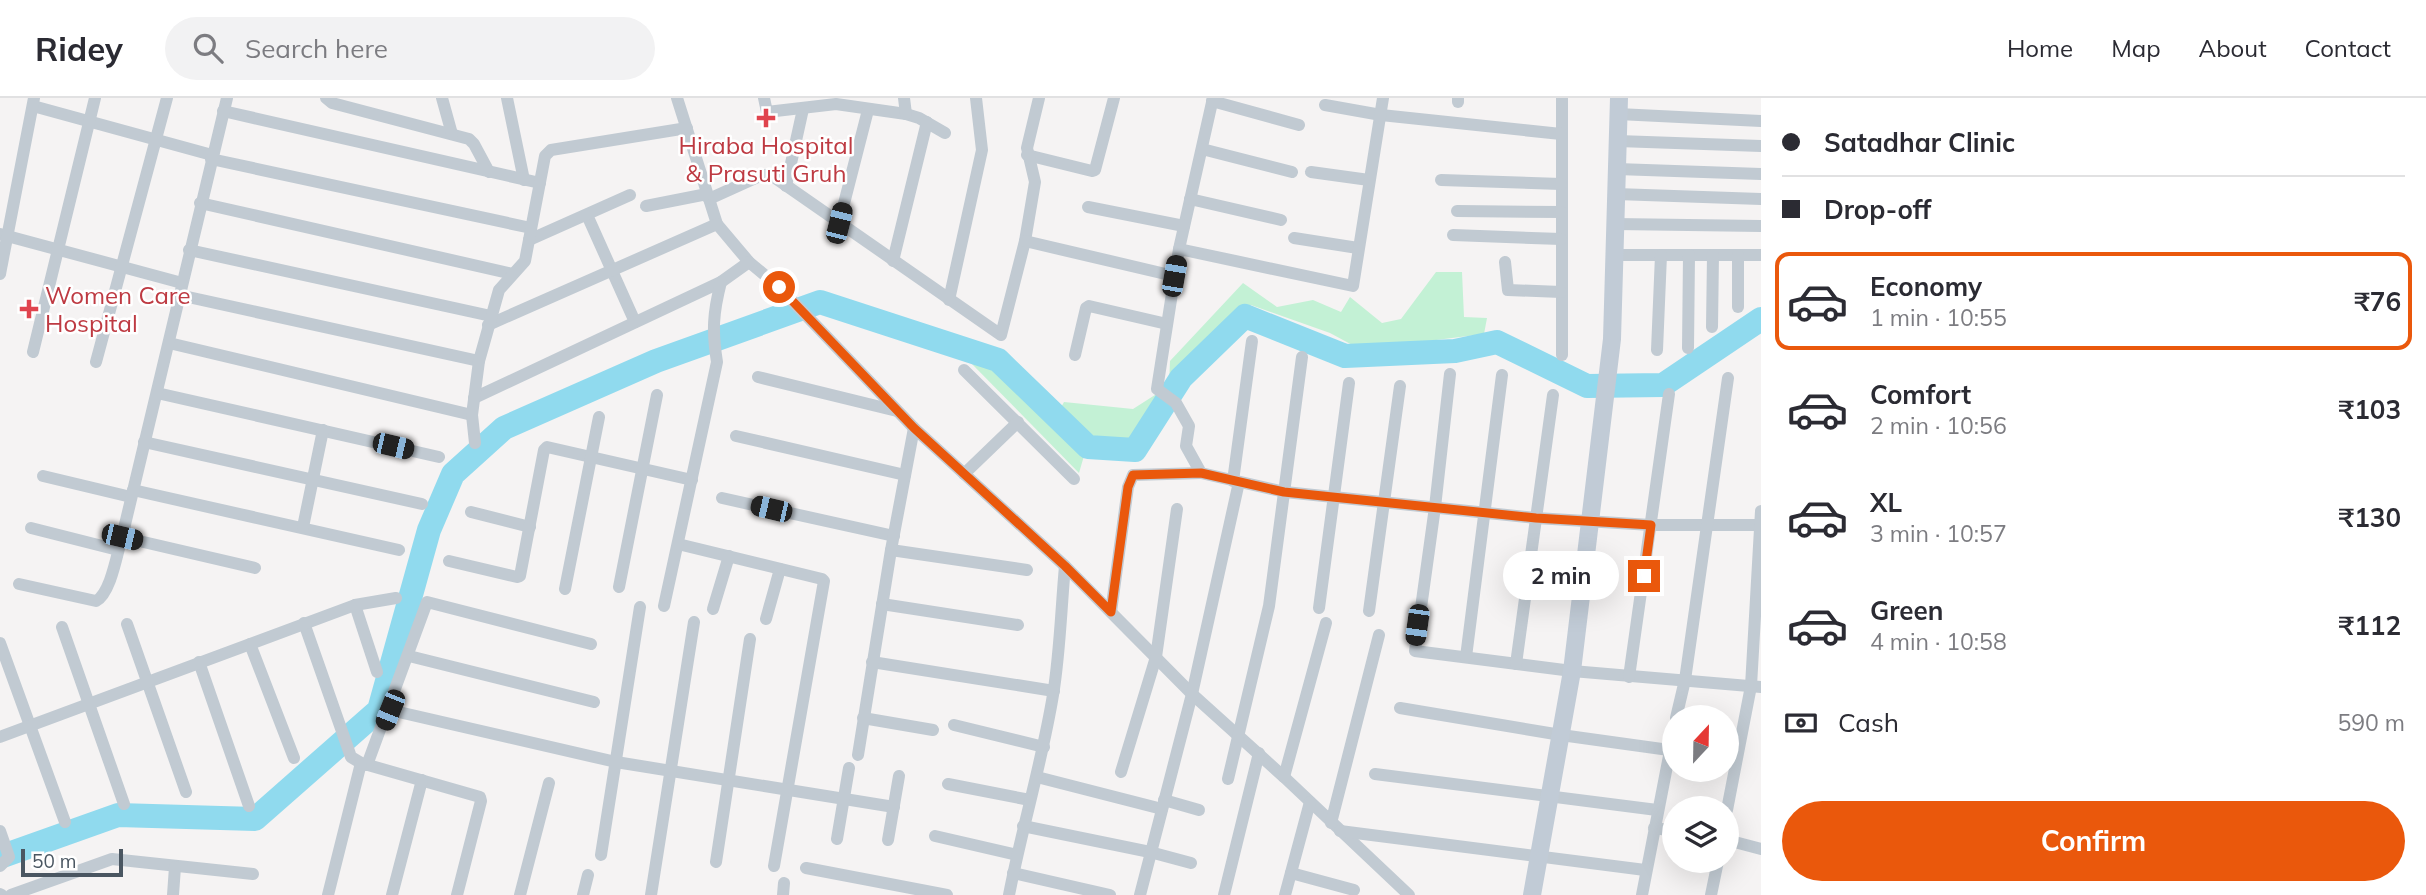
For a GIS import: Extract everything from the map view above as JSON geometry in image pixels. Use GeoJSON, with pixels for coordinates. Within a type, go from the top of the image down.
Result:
{"type":"FeatureCollection","features":[{"type":"Feature","properties":{"kind":"street"},"geometry":{"type":"LineString","coordinates":[[33,352],[95,98]]}},
{"type":"Feature","properties":{"kind":"street"},"geometry":{"type":"LineString","coordinates":[[96,362],[167,98]]}},
{"type":"Feature","properties":{"kind":"street"},"geometry":{"type":"LineString","coordinates":[[19,584],[98,601],[110,581],[227,98]]}},
{"type":"Feature","properties":{"kind":"street"},"geometry":{"type":"LineString","coordinates":[[329,100],[356,98]]}},
{"type":"Feature","properties":{"kind":"street"},"geometry":{"type":"LineString","coordinates":[[442,98],[452,134]]}},
{"type":"Feature","properties":{"kind":"street"},"geometry":{"type":"LineString","coordinates":[[507,98],[524,180]]}},
{"type":"Feature","properties":{"kind":"street"},"geometry":{"type":"LineString","coordinates":[[677,98],[717,224],[749,262],[779,287],[914,428],[1065,566],[1192,694],[1239,734],[1409,895]]}},
{"type":"Feature","properties":{"kind":"street"},"geometry":{"type":"LineString","coordinates":[[764,98],[767,112],[835,101],[868,110],[906,114],[945,133]]}},
{"type":"Feature","properties":{"kind":"street"},"geometry":{"type":"LineString","coordinates":[[904,98],[906,114]]}},
{"type":"Feature","properties":{"kind":"street"},"geometry":{"type":"LineString","coordinates":[[949,300],[982,150],[976,98]]}},
{"type":"Feature","properties":{"kind":"street"},"geometry":{"type":"LineString","coordinates":[[646,206],[708,197],[764,174],[771,175],[1002,334],[1025,241],[1035,182],[1027,155],[1039,98]]}},
{"type":"Feature","properties":{"kind":"street"},"geometry":{"type":"LineString","coordinates":[[1027,155],[1095,170],[1114,98]]}},
{"type":"Feature","properties":{"kind":"street"},"geometry":{"type":"LineString","coordinates":[[1179,249],[1353,286],[1383,98]]}},
{"type":"Feature","properties":{"kind":"street"},"geometry":{"type":"LineString","coordinates":[[1562,98],[1562,355]]}},
{"type":"Feature","properties":{"kind":"street"},"geometry":{"type":"LineString","coordinates":[[329,100],[472,141],[489,172]]}},
{"type":"Feature","properties":{"kind":"street"},"geometry":{"type":"LineString","coordinates":[[1201,473],[1186,446],[1188,426],[1176,403],[1157,389],[1179,249],[1212,100],[1299,125]]}},
{"type":"Feature","properties":{"kind":"street"},"geometry":{"type":"LineString","coordinates":[[0,274],[4,235],[34,102],[211,157],[530,234],[587,215],[629,195]]}},
{"type":"Feature","properties":{"kind":"street"},"geometry":{"type":"LineString","coordinates":[[1325,105],[1381,115],[1561,134]]}},
{"type":"Feature","properties":{"kind":"street"},"geometry":{"type":"LineString","coordinates":[[1532,895],[1572,671],[1612,339],[1619,106],[1761,121]]}},
{"type":"Feature","properties":{"kind":"street"},"geometry":{"type":"LineString","coordinates":[[786,186],[803,108]]}},
{"type":"Feature","properties":{"kind":"street"},"geometry":{"type":"LineString","coordinates":[[839,223],[868,110]]}},
{"type":"Feature","properties":{"kind":"street"},"geometry":{"type":"LineString","coordinates":[[223,111],[540,183]]}},
{"type":"Feature","properties":{"kind":"street"},"geometry":{"type":"LineString","coordinates":[[893,261],[927,122]]}},
{"type":"Feature","properties":{"kind":"street"},"geometry":{"type":"LineString","coordinates":[[475,443],[472,415],[479,361],[499,290],[525,261],[545,156],[551,150],[687,128]]}},
{"type":"Feature","properties":{"kind":"street"},"geometry":{"type":"LineString","coordinates":[[1618,141],[1761,146]]}},
{"type":"Feature","properties":{"kind":"street"},"geometry":{"type":"LineString","coordinates":[[1202,149],[1292,173]]}},
{"type":"Feature","properties":{"kind":"street"},"geometry":{"type":"LineString","coordinates":[[1617,169],[1761,174]]}},
{"type":"Feature","properties":{"kind":"street"},"geometry":{"type":"LineString","coordinates":[[1311,172],[1369,180]]}},
{"type":"Feature","properties":{"kind":"street"},"geometry":{"type":"LineString","coordinates":[[1441,180],[1561,184]]}},
{"type":"Feature","properties":{"kind":"street"},"geometry":{"type":"LineString","coordinates":[[1616,194],[1761,199]]}},
{"type":"Feature","properties":{"kind":"street"},"geometry":{"type":"LineString","coordinates":[[1190,198],[1281,219]]}},
{"type":"Feature","properties":{"kind":"street"},"geometry":{"type":"LineString","coordinates":[[201,203],[513,274]]}},
{"type":"Feature","properties":{"kind":"street"},"geometry":{"type":"LineString","coordinates":[[1088,207],[1184,226]]}},
{"type":"Feature","properties":{"kind":"street"},"geometry":{"type":"LineString","coordinates":[[1457,211],[1561,212]]}},
{"type":"Feature","properties":{"kind":"street"},"geometry":{"type":"LineString","coordinates":[[587,215],[635,322]]}},
{"type":"Feature","properties":{"kind":"street"},"geometry":{"type":"LineString","coordinates":[[189,250],[489,321],[717,224]]}},
{"type":"Feature","properties":{"kind":"street"},"geometry":{"type":"LineString","coordinates":[[1615,224],[1761,226]]}},
{"type":"Feature","properties":{"kind":"street"},"geometry":{"type":"LineString","coordinates":[[4,235],[122,266],[180,289],[479,361]]}},
{"type":"Feature","properties":{"kind":"street"},"geometry":{"type":"LineString","coordinates":[[1453,235],[1561,239]]}},
{"type":"Feature","properties":{"kind":"street"},"geometry":{"type":"LineString","coordinates":[[1294,238],[1358,248]]}},
{"type":"Feature","properties":{"kind":"street"},"geometry":{"type":"LineString","coordinates":[[1025,241],[1174,276]]}},
{"type":"Feature","properties":{"kind":"street"},"geometry":{"type":"LineString","coordinates":[[1615,255],[1761,255]]}},
{"type":"Feature","properties":{"kind":"street"},"geometry":{"type":"LineString","coordinates":[[1657,350],[1661,255]]}},
{"type":"Feature","properties":{"kind":"street"},"geometry":{"type":"LineString","coordinates":[[1688,348],[1689,255]]}},
{"type":"Feature","properties":{"kind":"street"},"geometry":{"type":"LineString","coordinates":[[1712,327],[1713,255]]}},
{"type":"Feature","properties":{"kind":"street"},"geometry":{"type":"LineString","coordinates":[[1738,255],[1738,307]]}},
{"type":"Feature","properties":{"kind":"street"},"geometry":{"type":"LineString","coordinates":[[474,398],[721,282],[749,262]]}},
{"type":"Feature","properties":{"kind":"street"},"geometry":{"type":"LineString","coordinates":[[1505,262],[1508,290],[1561,292]]}},
{"type":"Feature","properties":{"kind":"street"},"geometry":{"type":"LineString","coordinates":[[664,606],[717,362],[712,333],[721,282]]}},
{"type":"Feature","properties":{"kind":"street"},"geometry":{"type":"LineString","coordinates":[[1074,355],[1086,308],[1089,306],[1167,324]]}},
{"type":"Feature","properties":{"kind":"street"},"geometry":{"type":"LineString","coordinates":[[1140,895],[1192,694],[1236,481],[1252,341]]}},
{"type":"Feature","properties":{"kind":"street"},"geometry":{"type":"LineString","coordinates":[[169,343],[472,415]]}},
{"type":"Feature","properties":{"kind":"street"},"geometry":{"type":"LineString","coordinates":[[1228,779],[1266,623],[1302,357]]}},
{"type":"Feature","properties":{"kind":"street"},"geometry":{"type":"LineString","coordinates":[[964,370],[1074,479]]}},
{"type":"Feature","properties":{"kind":"street"},"geometry":{"type":"LineString","coordinates":[[1450,374],[1435,507],[1414,649],[1418,653],[1572,671],[1756,687]]}},
{"type":"Feature","properties":{"kind":"street"},"geometry":{"type":"LineString","coordinates":[[1465,657],[1502,375]]}},
{"type":"Feature","properties":{"kind":"street"},"geometry":{"type":"LineString","coordinates":[[758,377],[897,411]]}},
{"type":"Feature","properties":{"kind":"street"},"geometry":{"type":"LineString","coordinates":[[1679,705],[1685,680],[1728,377]]}},
{"type":"Feature","properties":{"kind":"street"},"geometry":{"type":"LineString","coordinates":[[1319,608],[1349,383]]}},
{"type":"Feature","properties":{"kind":"street"},"geometry":{"type":"LineString","coordinates":[[1369,611],[1401,386]]}},
{"type":"Feature","properties":{"kind":"street"},"geometry":{"type":"LineString","coordinates":[[157,393],[439,457]]}},
{"type":"Feature","properties":{"kind":"street"},"geometry":{"type":"LineString","coordinates":[[1629,677],[1669,394]]}},
{"type":"Feature","properties":{"kind":"street"},"geometry":{"type":"LineString","coordinates":[[619,587],[657,395]]}},
{"type":"Feature","properties":{"kind":"street"},"geometry":{"type":"LineString","coordinates":[[1516,664],[1552,395]]}},
{"type":"Feature","properties":{"kind":"street"},"geometry":{"type":"LineString","coordinates":[[565,589],[600,417]]}},
{"type":"Feature","properties":{"kind":"street"},"geometry":{"type":"LineString","coordinates":[[964,474],[1018,422]]}},
{"type":"Feature","properties":{"kind":"street"},"geometry":{"type":"LineString","coordinates":[[858,754],[881,604],[914,428]]}},
{"type":"Feature","properties":{"kind":"street"},"geometry":{"type":"LineString","coordinates":[[303,527],[323,430]]}},
{"type":"Feature","properties":{"kind":"street"},"geometry":{"type":"LineString","coordinates":[[736,436],[905,475]]}},
{"type":"Feature","properties":{"kind":"street"},"geometry":{"type":"LineString","coordinates":[[144,442],[422,505]]}},
{"type":"Feature","properties":{"kind":"street"},"geometry":{"type":"LineString","coordinates":[[449,561],[519,577],[545,448],[692,480]]}},
{"type":"Feature","properties":{"kind":"street"},"geometry":{"type":"LineString","coordinates":[[1111,612],[1128,487],[1133,475],[1201,473],[1284,492],[1536,518],[1651,525],[1760,525]]}},
{"type":"Feature","properties":{"kind":"street"},"geometry":{"type":"LineString","coordinates":[[43,475],[303,527],[399,550]]}},
{"type":"Feature","properties":{"kind":"street"},"geometry":{"type":"LineString","coordinates":[[722,498],[894,536]]}},
{"type":"Feature","properties":{"kind":"street"},"geometry":{"type":"LineString","coordinates":[[1121,772],[1156,657],[1177,509]]}},
{"type":"Feature","properties":{"kind":"street"},"geometry":{"type":"LineString","coordinates":[[1730,796],[1756,687],[1761,511]]}},
{"type":"Feature","properties":{"kind":"street"},"geometry":{"type":"LineString","coordinates":[[471,512],[530,527]]}},
{"type":"Feature","properties":{"kind":"street"},"geometry":{"type":"LineString","coordinates":[[31,528],[118,550]]}},
{"type":"Feature","properties":{"kind":"street"},"geometry":{"type":"LineString","coordinates":[[122,537],[255,568]]}},
{"type":"Feature","properties":{"kind":"street"},"geometry":{"type":"LineString","coordinates":[[678,544],[822,579],[825,583],[774,866]]}},
{"type":"Feature","properties":{"kind":"street"},"geometry":{"type":"LineString","coordinates":[[891,550],[1027,570]]}},
{"type":"Feature","properties":{"kind":"street"},"geometry":{"type":"LineString","coordinates":[[713,608],[729,556]]}},
{"type":"Feature","properties":{"kind":"street"},"geometry":{"type":"LineString","coordinates":[[1009,895],[1023,826],[1044,747],[1054,691],[1065,566]]}},
{"type":"Feature","properties":{"kind":"street"},"geometry":{"type":"LineString","coordinates":[[766,619],[780,569]]}},
{"type":"Feature","properties":{"kind":"street"},"geometry":{"type":"LineString","coordinates":[[0,737],[355,605],[396,598]]}},
{"type":"Feature","properties":{"kind":"street"},"geometry":{"type":"LineString","coordinates":[[328,895],[364,764],[390,710],[424,605],[429,601],[591,644]]}},
{"type":"Feature","properties":{"kind":"street"},"geometry":{"type":"LineString","coordinates":[[881,604],[1018,625]]}},
{"type":"Feature","properties":{"kind":"street"},"geometry":{"type":"LineString","coordinates":[[355,605],[377,672]]}},
{"type":"Feature","properties":{"kind":"street"},"geometry":{"type":"LineString","coordinates":[[601,855],[640,607]]}},
{"type":"Feature","properties":{"kind":"street"},"geometry":{"type":"LineString","coordinates":[[655,894],[694,622]]}},
{"type":"Feature","properties":{"kind":"street"},"geometry":{"type":"LineString","coordinates":[[304,623],[349,752],[364,764],[479,796],[481,799],[457,895]]}},
{"type":"Feature","properties":{"kind":"street"},"geometry":{"type":"LineString","coordinates":[[127,624],[186,792]]}},
{"type":"Feature","properties":{"kind":"street"},"geometry":{"type":"LineString","coordinates":[[1284,777],[1326,624]]}},
{"type":"Feature","properties":{"kind":"street"},"geometry":{"type":"LineString","coordinates":[[62,627],[124,804]]}},
{"type":"Feature","properties":{"kind":"street"},"geometry":{"type":"LineString","coordinates":[[1336,827],[1379,635]]}},
{"type":"Feature","properties":{"kind":"street"},"geometry":{"type":"LineString","coordinates":[[716,862],[750,639]]}},
{"type":"Feature","properties":{"kind":"street"},"geometry":{"type":"LineString","coordinates":[[0,643],[65,822]]}},
{"type":"Feature","properties":{"kind":"street"},"geometry":{"type":"LineString","coordinates":[[250,644],[294,758]]}},
{"type":"Feature","properties":{"kind":"street"},"geometry":{"type":"LineString","coordinates":[[409,656],[594,702]]}},
{"type":"Feature","properties":{"kind":"street"},"geometry":{"type":"LineString","coordinates":[[200,662],[250,806]]}},
{"type":"Feature","properties":{"kind":"street"},"geometry":{"type":"LineString","coordinates":[[872,662],[1054,691]]}},
{"type":"Feature","properties":{"kind":"street"},"geometry":{"type":"LineString","coordinates":[[1400,708],[1662,749]]}},
{"type":"Feature","properties":{"kind":"street"},"geometry":{"type":"LineString","coordinates":[[390,710],[616,762],[894,807]]}},
{"type":"Feature","properties":{"kind":"street"},"geometry":{"type":"LineString","coordinates":[[863,718],[933,730]]}},
{"type":"Feature","properties":{"kind":"street"},"geometry":{"type":"LineString","coordinates":[[954,725],[1044,747]]}},
{"type":"Feature","properties":{"kind":"street"},"geometry":{"type":"LineString","coordinates":[[1224,895],[1259,753]]}},
{"type":"Feature","properties":{"kind":"street"},"geometry":{"type":"LineString","coordinates":[[837,839],[849,768]]}},
{"type":"Feature","properties":{"kind":"street"},"geometry":{"type":"LineString","coordinates":[[1375,774],[1657,810]]}},
{"type":"Feature","properties":{"kind":"street"},"geometry":{"type":"LineString","coordinates":[[888,840],[898,776]]}},
{"type":"Feature","properties":{"kind":"street"},"geometry":{"type":"LineString","coordinates":[[1037,777],[1199,810]]}},
{"type":"Feature","properties":{"kind":"street"},"geometry":{"type":"LineString","coordinates":[[392,895],[422,780]]}},
{"type":"Feature","properties":{"kind":"street"},"geometry":{"type":"LineString","coordinates":[[1642,895],[1663,782]]}},
{"type":"Feature","properties":{"kind":"street"},"geometry":{"type":"LineString","coordinates":[[520,895],[549,783]]}},
{"type":"Feature","properties":{"kind":"street"},"geometry":{"type":"LineString","coordinates":[[948,784],[1030,800]]}},
{"type":"Feature","properties":{"kind":"street"},"geometry":{"type":"LineString","coordinates":[[1285,895],[1310,802]]}},
{"type":"Feature","properties":{"kind":"street"},"geometry":{"type":"LineString","coordinates":[[1023,826],[1191,863]]}},
{"type":"Feature","properties":{"kind":"street"},"geometry":{"type":"LineString","coordinates":[[1336,827],[1645,870]]}},
{"type":"Feature","properties":{"kind":"street"},"geometry":{"type":"LineString","coordinates":[[1654,828],[1662,829]]}},
{"type":"Feature","properties":{"kind":"street"},"geometry":{"type":"LineString","coordinates":[[0,831],[5,862]]}},
{"type":"Feature","properties":{"kind":"street"},"geometry":{"type":"LineString","coordinates":[[935,836],[1017,855]]}},
{"type":"Feature","properties":{"kind":"street"},"geometry":{"type":"LineString","coordinates":[[1739,843],[1761,849]]}},
{"type":"Feature","properties":{"kind":"street"},"geometry":{"type":"LineString","coordinates":[[11,895],[112,859],[253,874]]}},
{"type":"Feature","properties":{"kind":"street"},"geometry":{"type":"LineString","coordinates":[[173,895],[175,867]]}},
{"type":"Feature","properties":{"kind":"street"},"geometry":{"type":"LineString","coordinates":[[806,868],[899,890],[947,895]]}},
{"type":"Feature","properties":{"kind":"street"},"geometry":{"type":"LineString","coordinates":[[1013,873],[1110,895]]}},
{"type":"Feature","properties":{"kind":"street"},"geometry":{"type":"LineString","coordinates":[[1291,873],[1354,890]]}},
{"type":"Feature","properties":{"kind":"street"},"geometry":{"type":"LineString","coordinates":[[1711,895],[1716,873]]}},
{"type":"Feature","properties":{"kind":"street"},"geometry":{"type":"LineString","coordinates":[[583,895],[588,875]]}},
{"type":"Feature","properties":{"kind":"green space"},"geometry":{"type":"Polygon","coordinates":[[[1436,272],[1462,272],[1464,317],[1487,318],[1484,334],[1380,347],[1356,347],[1330,333],[1251,305],[1214,335],[1157,415],[1125,442],[1090,437],[1058,413],[1064,402],[1133,409],[1169,386],[1170,361],[1243,283],[1277,307],[1313,300],[1341,312],[1350,297],[1382,323],[1401,319],[1436,272]]]}},
{"type":"Feature","properties":{"kind":"green space"},"geometry":{"type":"Polygon","coordinates":[[[982,355],[1086,449],[1079,473],[971,363],[982,355]]]}},
{"type":"Feature","properties":{"kind":"waterway"},"geometry":{"type":"LineString","coordinates":[[0,857],[118,815],[255,819],[379,710],[429,530],[453,474],[504,428],[656,361],[820,302],[998,360],[1088,447],[1135,450],[1181,378],[1245,316],[1345,356],[1455,351],[1497,342],[1587,386],[1663,385],[1761,319]]}},
{"type":"Feature","properties":{"kind":"place","name":"Hiraba Hospital & Prasuti Gruh"},"geometry":{"type":"Point","coordinates":[766,118]}},
{"type":"Feature","properties":{"kind":"place","name":"Women Care Hospital"},"geometry":{"type":"Point","coordinates":[29,309]}},
{"type":"Feature","properties":{"kind":"route"},"geometry":{"type":"LineString","coordinates":[[779,287],[914,428],[1065,566],[1111,612],[1128,487],[1133,475],[1201,473],[1284,492],[1536,518],[1651,525],[1644,576]]}}]}
